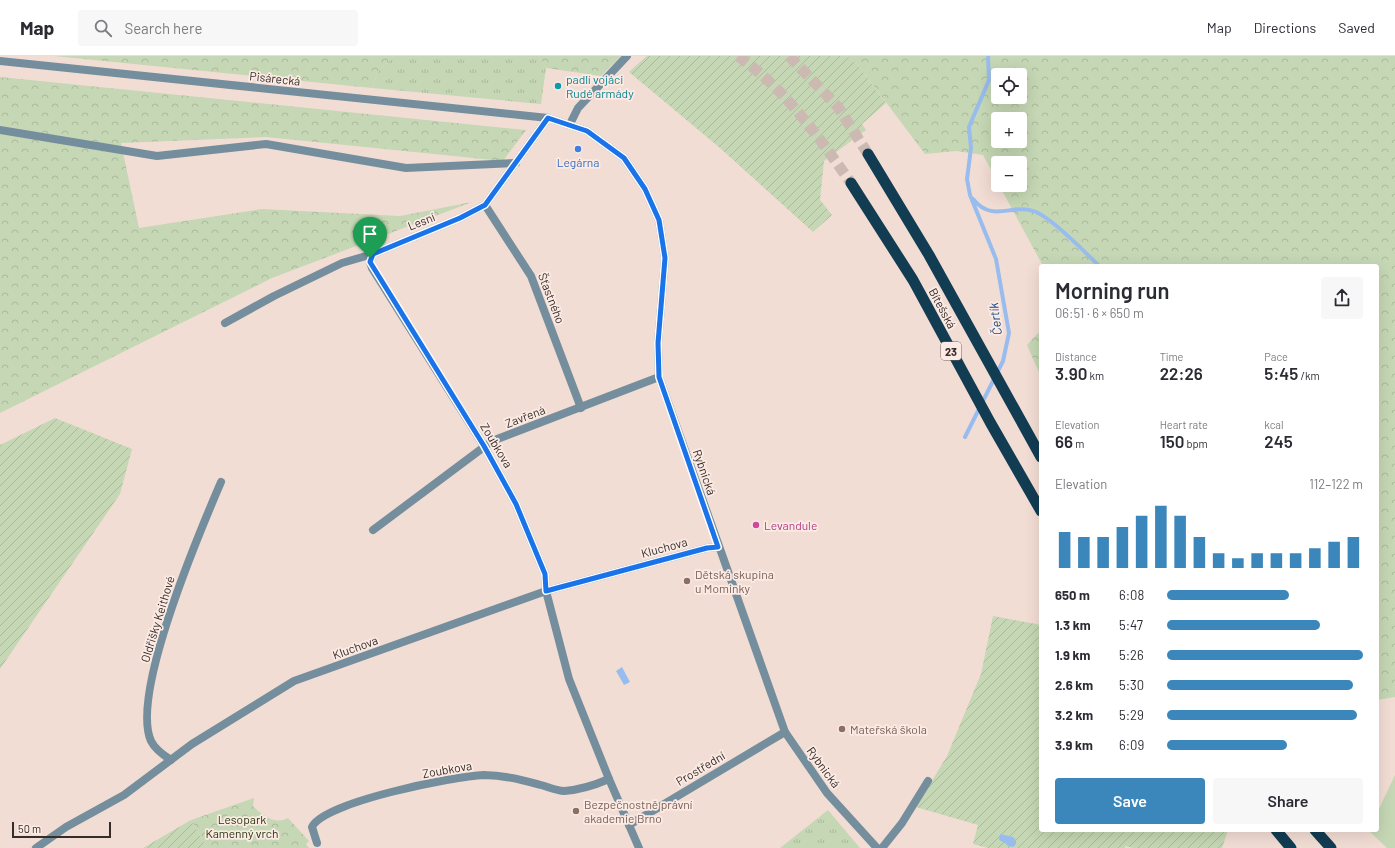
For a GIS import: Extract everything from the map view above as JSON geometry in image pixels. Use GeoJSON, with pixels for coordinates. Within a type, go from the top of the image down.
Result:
{"type":"FeatureCollection","features":[{"type":"Feature","properties":{"kind":"highway","name":"Bítešská"},"geometry":{"type":"LineString","coordinates":[[868,154],[929,255],[1039,453]]}},
{"type":"Feature","properties":{"kind":"highway","name":"Bítešská"},"geometry":{"type":"LineString","coordinates":[[851,183],[913,280],[990,422],[1039,508]]}},
{"type":"Feature","properties":{"kind":"highway"},"geometry":{"type":"LineString","coordinates":[[1278,832],[1291,848]]}},
{"type":"Feature","properties":{"kind":"highway"},"geometry":{"type":"LineString","coordinates":[[1317,832],[1331,848]]}},
{"type":"Feature","properties":{"kind":"street"},"geometry":{"type":"LineString","coordinates":[[570,124],[578,108],[627,56]]}},
{"type":"Feature","properties":{"kind":"street","name":"Pisárecká"},"geometry":{"type":"LineString","coordinates":[[0,61],[548,118]]}},
{"type":"Feature","properties":{"kind":"street","name":"Rybnická"},"geometry":{"type":"LineString","coordinates":[[548,118],[570,124],[587,131],[624,158],[645,189],[659,220],[665,258],[658,343],[659,377],[718,547],[785,732],[827,793],[877,848]]}},
{"type":"Feature","properties":{"kind":"street","name":"Lesní"},"geometry":{"type":"LineString","coordinates":[[225,323],[274,296],[342,263],[373,254],[460,218],[485,205],[548,118]]}},
{"type":"Feature","properties":{"kind":"street"},"geometry":{"type":"LineString","coordinates":[[0,130],[157,156],[266,144],[406,168],[516,163]]}},
{"type":"Feature","properties":{"kind":"street","name":"Šťastného"},"geometry":{"type":"LineString","coordinates":[[485,205],[531,276],[581,408]]}},
{"type":"Feature","properties":{"kind":"street","name":"Zoubkova"},"geometry":{"type":"LineString","coordinates":[[373,254],[370,262],[372,268],[484,446],[516,504],[530,534],[545,574],[546,591],[568,679],[608,779],[639,848]]}},
{"type":"Feature","properties":{"kind":"street","name":"Zavřená"},"geometry":{"type":"LineString","coordinates":[[374,530],[484,446],[659,377]]}},
{"type":"Feature","properties":{"kind":"street","name":"Oldřišky Keithové"},"geometry":{"type":"LineString","coordinates":[[170,760],[158,751],[151,742],[147,728],[148,701],[160,650],[188,560],[221,482]]}},
{"type":"Feature","properties":{"kind":"street","name":"Kluchova"},"geometry":{"type":"LineString","coordinates":[[36,848],[66,827],[124,795],[192,744],[294,681],[546,591],[707,548],[718,547]]}},
{"type":"Feature","properties":{"kind":"street","name":"Prostřední"},"geometry":{"type":"LineString","coordinates":[[629,825],[785,732]]}},
{"type":"Feature","properties":{"kind":"street","name":"Zoubkova"},"geometry":{"type":"LineString","coordinates":[[317,843],[312,828],[314,822],[320,818],[351,804],[372,797],[450,779],[484,775],[513,777],[563,791],[579,789],[608,779]]}},
{"type":"Feature","properties":{"kind":"street"},"geometry":{"type":"LineString","coordinates":[[882,848],[902,823],[928,781]]}},
{"type":"Feature","properties":{"kind":"green space"},"geometry":{"type":"Polygon","coordinates":[[[54,56],[394,56],[378,72],[372,88],[54,56]]]}},
{"type":"Feature","properties":{"kind":"green space"},"geometry":{"type":"Polygon","coordinates":[[[394,56],[539,56],[546,68],[541,104],[372,88],[378,72],[394,56]]]}},
{"type":"Feature","properties":{"kind":"green space"},"geometry":{"type":"Polygon","coordinates":[[[539,56],[621,56],[601,76],[546,68],[539,56]]]}},
{"type":"Feature","properties":{"kind":"green space"},"geometry":{"type":"Polygon","coordinates":[[[647,56],[847,56],[857,64],[886,103],[862,124],[866,130],[824,161],[820,200],[832,215],[813,232],[720,148],[629,72],[647,56]]]}},
{"type":"Feature","properties":{"kind":"green space"},"geometry":{"type":"Polygon","coordinates":[[[847,56],[1395,56],[1395,697],[1379,700],[1379,264],[1042,264],[1003,192],[1027,192],[1027,156],[991,156],[991,170],[983,155],[956,151],[925,154],[857,64],[847,56]]]}},
{"type":"Feature","properties":{"kind":"green space"},"geometry":{"type":"Polygon","coordinates":[[[0,77],[526,130],[503,161],[266,137],[121,143],[139,228],[262,209],[400,216],[472,202],[272,278],[0,413],[0,77]]]}},
{"type":"Feature","properties":{"kind":"green space"},"geometry":{"type":"Polygon","coordinates":[[[1039,332],[1039,372],[1027,345],[1039,332]]]}},
{"type":"Feature","properties":{"kind":"green space"},"geometry":{"type":"Polygon","coordinates":[[[55,418],[132,449],[120,494],[0,669],[0,445],[55,418]]]}},
{"type":"Feature","properties":{"kind":"green space"},"geometry":{"type":"Polygon","coordinates":[[[993,616],[1039,625],[1039,832],[1227,832],[1222,848],[1133,848],[1125,846],[1125,848],[988,848],[973,844],[978,825],[916,807],[947,756],[981,674],[993,616]]]}},
{"type":"Feature","properties":{"kind":"green space"},"geometry":{"type":"Polygon","coordinates":[[[1395,775],[1395,848],[1387,848],[1370,832],[1379,832],[1379,809],[1395,775]]]}},
{"type":"Feature","properties":{"kind":"green space","name":"Lesopark Kamenný vrch"},"geometry":{"type":"Polygon","coordinates":[[[254,798],[253,806],[265,816],[274,820],[283,820],[288,818],[309,841],[306,844],[309,848],[207,848],[191,820],[254,798]]]}},
{"type":"Feature","properties":{"kind":"green space"},"geometry":{"type":"Polygon","coordinates":[[[828,810],[860,848],[780,848],[828,810]]]}},
{"type":"Feature","properties":{"kind":"green space"},"geometry":{"type":"Polygon","coordinates":[[[191,820],[207,848],[143,848],[191,820]]]}},
{"type":"Feature","properties":{"kind":"water"},"geometry":{"type":"Polygon","coordinates":[[[622,667],[630,682],[624,685],[616,671],[622,667]]]}},
{"type":"Feature","properties":{"kind":"water"},"geometry":{"type":"Polygon","coordinates":[[[1000,834],[1013,837],[1016,840],[1016,844],[1013,847],[1008,846],[999,840],[1000,834]]]}},
{"type":"Feature","properties":{"kind":"waterway","name":"Čertík"},"geometry":{"type":"LineString","coordinates":[[965,437],[1003,361],[1009,333],[996,259],[970,195],[967,179],[971,148],[969,127],[989,80],[988,56]]}},
{"type":"Feature","properties":{"kind":"waterway","name":"Čertík"},"geometry":{"type":"LineString","coordinates":[[973,199],[988,210],[1003,211],[1019,209],[1036,212],[1060,228],[1097,264]]}},
{"type":"Feature","properties":{"kind":"tunnel"},"geometry":{"type":"LineString","coordinates":[[738,56],[755,69],[786,99],[813,131],[851,183]]}},
{"type":"Feature","properties":{"kind":"tunnel"},"geometry":{"type":"LineString","coordinates":[[789,56],[838,107],[868,154]]}},
{"type":"Feature","properties":{"kind":"place","name":"padlí vojáci Rudé armády"},"geometry":{"type":"Point","coordinates":[558,86]}},
{"type":"Feature","properties":{"kind":"place","name":"Legárna"},"geometry":{"type":"Point","coordinates":[578,149]}},
{"type":"Feature","properties":{"kind":"place","name":"Levandule"},"geometry":{"type":"Point","coordinates":[756,525]}},
{"type":"Feature","properties":{"kind":"place","name":"Dětská skupina u Mominky"},"geometry":{"type":"Point","coordinates":[687,581]}},
{"type":"Feature","properties":{"kind":"place","name":"Mateřská škola"},"geometry":{"type":"Point","coordinates":[842,729]}},
{"type":"Feature","properties":{"kind":"place","name":"Bezpečnostně právní akademie Brno"},"geometry":{"type":"Point","coordinates":[576,811]}},
{"type":"Feature","properties":{"kind":"route"},"geometry":{"type":"LineString","coordinates":[[548,118],[570,124],[587,131],[624,158],[645,189],[659,220],[665,258],[658,343],[659,377],[718,547],[707,548],[546,591],[547,586],[545,574],[530,534],[497,468],[372,268],[370,258],[373,254],[460,218],[485,205],[548,118]]}}]}
